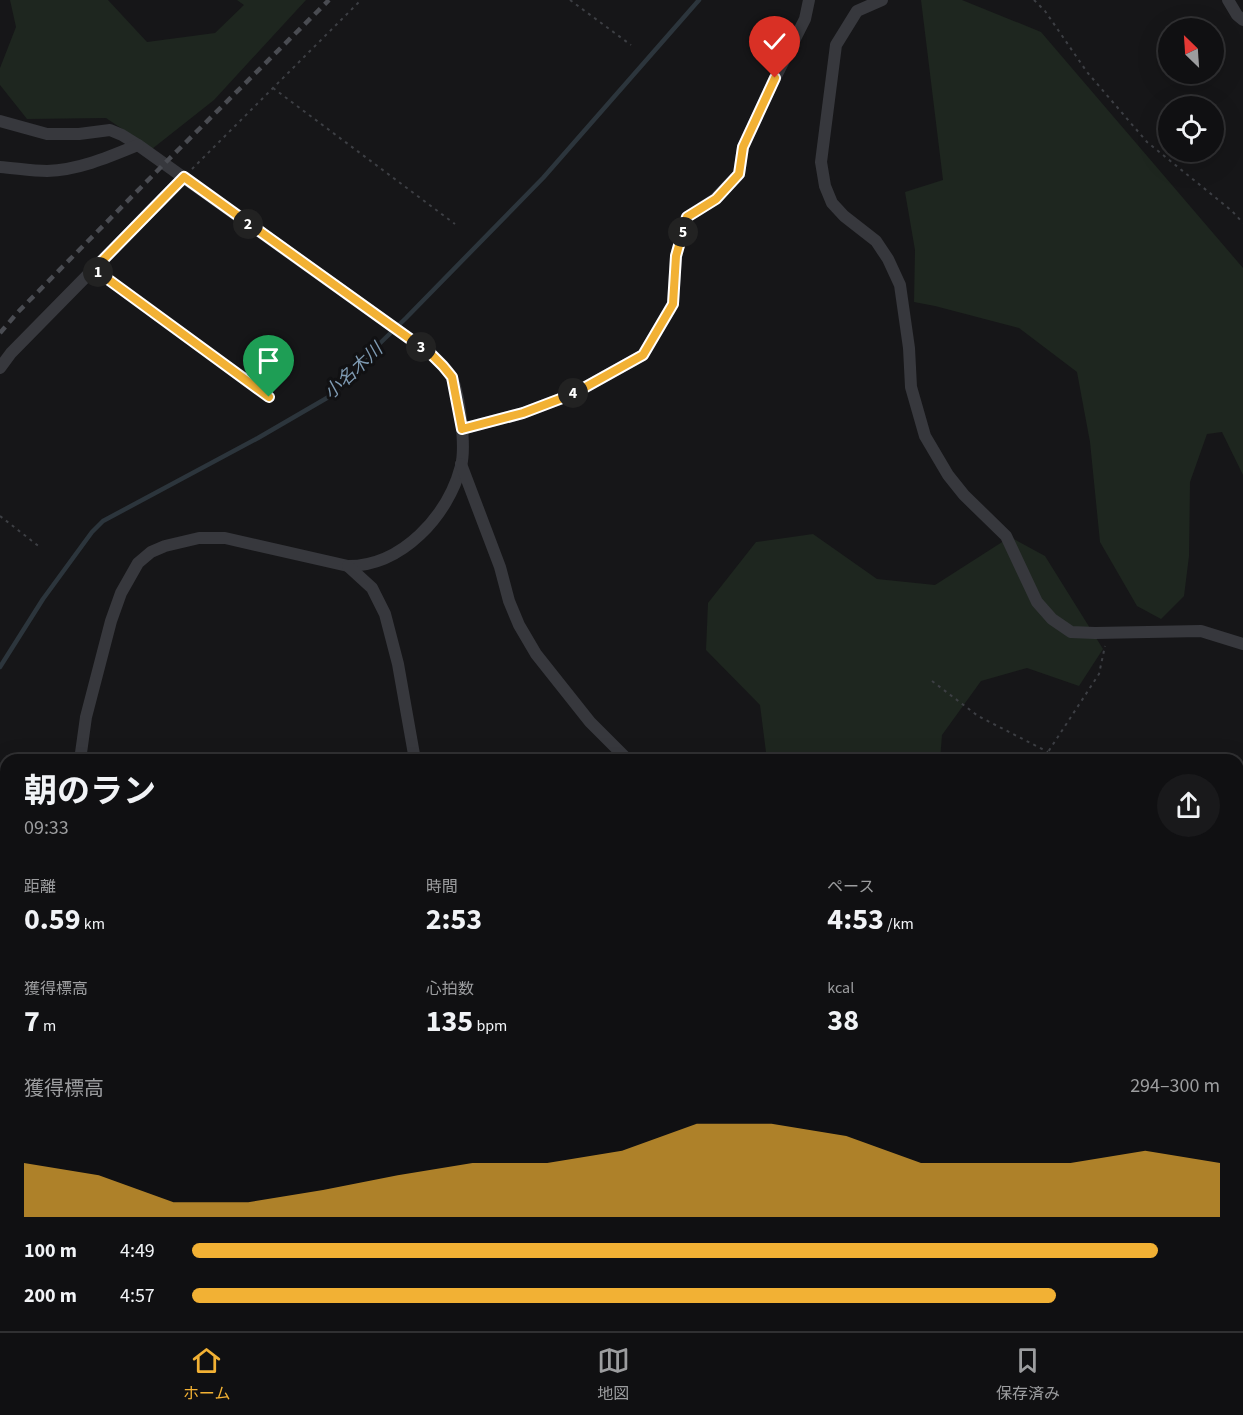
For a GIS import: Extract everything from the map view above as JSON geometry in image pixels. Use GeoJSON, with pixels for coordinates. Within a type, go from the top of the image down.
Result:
{"type":"FeatureCollection","features":[{"type":"Feature","properties":{"kind":"street"},"geometry":{"type":"LineString","coordinates":[[462,429],[523,413],[573,394],[643,355],[673,304],[676,256],[687,217],[716,199],[739,174],[743,147],[804,19],[809,0]]}},
{"type":"Feature","properties":{"kind":"street"},"geometry":{"type":"LineString","coordinates":[[882,0],[857,11],[836,45],[821,162],[825,186],[832,203],[844,216],[876,241],[888,259],[900,285],[909,348],[910,387],[925,436],[948,476],[1006,536],[1037,602],[1052,620],[1071,632],[1201,631],[1243,644]]}},
{"type":"Feature","properties":{"kind":"street"},"geometry":{"type":"LineString","coordinates":[[1228,0],[1243,20]]}},
{"type":"Feature","properties":{"kind":"street"},"geometry":{"type":"LineString","coordinates":[[0,121],[46,134],[79,134],[110,130],[122,135],[431,354],[452,377],[462,429],[461,464],[447,503],[429,526],[410,543],[386,558],[361,566],[348,566],[225,538],[199,538],[165,546],[151,552],[138,562],[121,592],[111,621],[86,717],[81,754]]}},
{"type":"Feature","properties":{"kind":"street"},"geometry":{"type":"LineString","coordinates":[[0,166],[48,171],[81,166],[138,146]]}},
{"type":"Feature","properties":{"kind":"street"},"geometry":{"type":"LineString","coordinates":[[0,368],[11,353],[184,177]]}},
{"type":"Feature","properties":{"kind":"street"},"geometry":{"type":"LineString","coordinates":[[461,464],[500,567],[509,601],[524,635],[536,654],[590,722],[622,754]]}},
{"type":"Feature","properties":{"kind":"street"},"geometry":{"type":"LineString","coordinates":[[348,566],[372,588],[386,614],[398,664],[414,754]]}},
{"type":"Feature","properties":{"kind":"path"},"geometry":{"type":"LineString","coordinates":[[184,177],[361,0]]}},
{"type":"Feature","properties":{"kind":"path"},"geometry":{"type":"LineString","coordinates":[[570,0],[631,45]]}},
{"type":"Feature","properties":{"kind":"path"},"geometry":{"type":"LineString","coordinates":[[1034,0],[1045,11],[1087,72],[1147,142],[1232,211],[1243,223]]}},
{"type":"Feature","properties":{"kind":"path"},"geometry":{"type":"LineString","coordinates":[[273,88],[455,224]]}},
{"type":"Feature","properties":{"kind":"path"},"geometry":{"type":"LineString","coordinates":[[94,269],[269,397]]}},
{"type":"Feature","properties":{"kind":"path"},"geometry":{"type":"LineString","coordinates":[[0,516],[41,548]]}},
{"type":"Feature","properties":{"kind":"path"},"geometry":{"type":"LineString","coordinates":[[932,681],[978,716],[1048,753],[1099,674],[1108,633]]}},
{"type":"Feature","properties":{"kind":"shaded area"},"geometry":{"type":"Polygon","coordinates":[[[10,0],[108,0],[147,42],[215,33],[244,5],[237,0],[306,0],[214,100],[152,149],[106,118],[27,119],[0,85],[0,68],[16,27],[10,0]]]}},
{"type":"Feature","properties":{"kind":"shaded area"},"geometry":{"type":"Polygon","coordinates":[[[921,0],[962,0],[1041,32],[1243,268],[1243,475],[1222,432],[1207,434],[1190,482],[1189,556],[1184,596],[1161,619],[1137,606],[1100,542],[1090,442],[1077,372],[1019,328],[914,302],[915,250],[905,192],[943,180],[921,0]]]}},
{"type":"Feature","properties":{"kind":"shaded area"},"geometry":{"type":"Polygon","coordinates":[[[813,534],[877,579],[935,585],[1010,537],[1045,556],[1103,649],[1079,686],[1027,668],[981,681],[942,735],[940,754],[766,754],[760,705],[706,650],[708,603],[756,542],[813,534]]]}},
{"type":"Feature","properties":{"kind":"waterway","name":"小名木川"},"geometry":{"type":"LineString","coordinates":[[0,667],[43,599],[92,532],[103,521],[258,438],[332,395],[373,350],[543,178],[699,0]]}},
{"type":"Feature","properties":{"kind":"railway"},"geometry":{"type":"LineString","coordinates":[[0,333],[164,164],[329,0]]}},
{"type":"Feature","properties":{"kind":"route"},"geometry":{"type":"LineString","coordinates":[[269,397],[94,269],[184,177],[431,354],[452,377],[462,429],[523,413],[573,394],[643,355],[673,304],[676,256],[687,217],[716,199],[739,174],[743,147],[775,78]]}}]}
